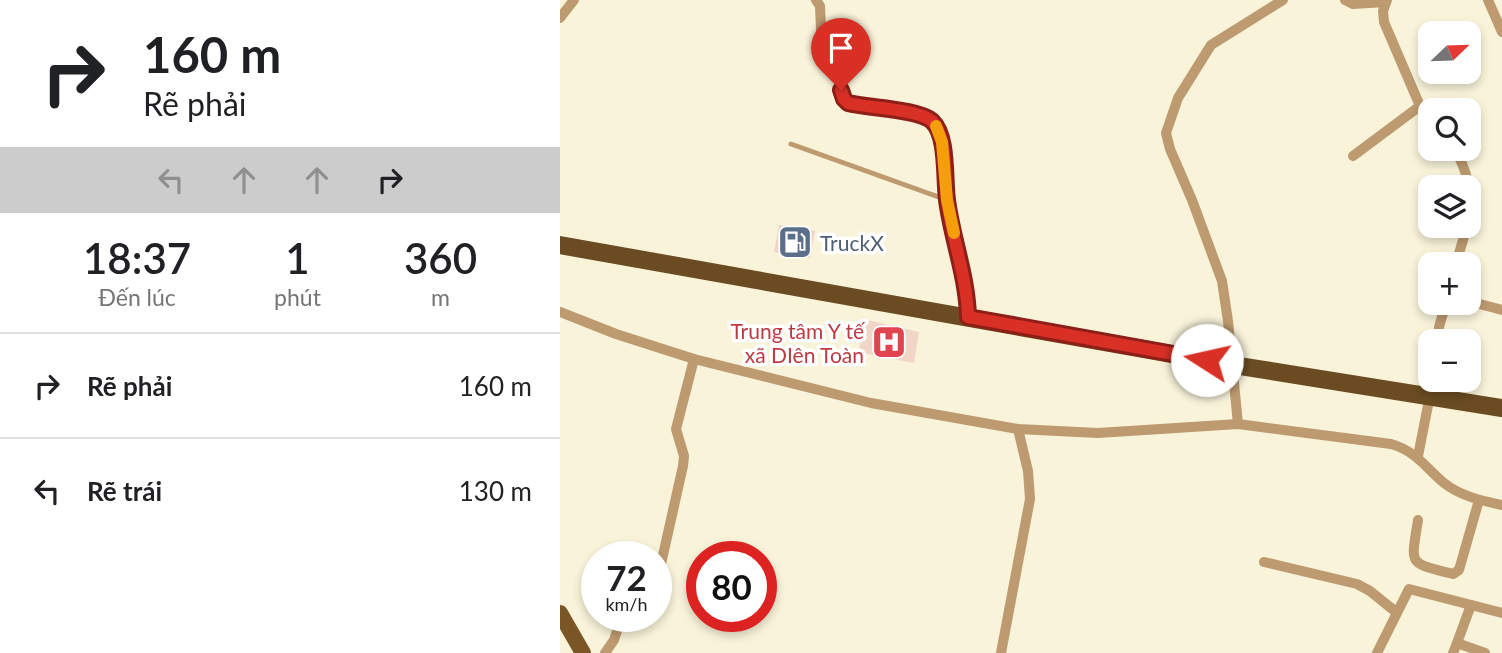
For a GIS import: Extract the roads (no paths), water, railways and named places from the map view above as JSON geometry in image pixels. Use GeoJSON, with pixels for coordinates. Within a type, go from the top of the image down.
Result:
{"type":"FeatureCollection","features":[{"type":"Feature","properties":{"kind":"highway"},"geometry":{"type":"LineString","coordinates":[[560,245],[1233,365],[1502,408]]}},
{"type":"Feature","properties":{"kind":"main road"},"geometry":{"type":"LineString","coordinates":[[560,613],[583,653]]}},
{"type":"Feature","properties":{"kind":"street"},"geometry":{"type":"LineString","coordinates":[[560,18],[574,0]]}},
{"type":"Feature","properties":{"kind":"street"},"geometry":{"type":"LineString","coordinates":[[816,0],[820,6],[822,52],[838,66],[844,99],[854,104],[920,115],[934,124],[942,142],[947,200],[967,294],[968,317]]}},
{"type":"Feature","properties":{"kind":"street"},"geometry":{"type":"LineString","coordinates":[[1238,424],[1222,281],[1166,133],[1178,98],[1211,45],[1283,0]]}},
{"type":"Feature","properties":{"kind":"street"},"geometry":{"type":"LineString","coordinates":[[1345,0],[1353,4],[1387,1],[1384,22],[1418,101]]}},
{"type":"Feature","properties":{"kind":"street"},"geometry":{"type":"LineString","coordinates":[[1488,0],[1502,32]]}},
{"type":"Feature","properties":{"kind":"street"},"geometry":{"type":"LineString","coordinates":[[1353,156],[1418,107]]}},
{"type":"Feature","properties":{"kind":"street"},"geometry":{"type":"LineString","coordinates":[[1481,304],[1502,310]]}},
{"type":"Feature","properties":{"kind":"street"},"geometry":{"type":"LineString","coordinates":[[560,312],[616,334],[694,359],[871,403],[1018,429],[1098,433],[1238,424],[1399,446],[1418,456],[1447,486],[1479,500],[1502,505]]}},
{"type":"Feature","properties":{"kind":"street"},"geometry":{"type":"LineString","coordinates":[[666,541],[684,456],[676,429],[694,359]]}},
{"type":"Feature","properties":{"kind":"street"},"geometry":{"type":"LineString","coordinates":[[1418,456],[1430,392]]}},
{"type":"Feature","properties":{"kind":"street"},"geometry":{"type":"LineString","coordinates":[[1001,653],[1030,499],[1028,471],[1018,429]]}},
{"type":"Feature","properties":{"kind":"street"},"geometry":{"type":"LineString","coordinates":[[1418,520],[1413,552],[1418,564],[1453,574],[1457,572],[1479,500]]}},
{"type":"Feature","properties":{"kind":"street"},"geometry":{"type":"LineString","coordinates":[[1264,562],[1357,584],[1396,612]]}},
{"type":"Feature","properties":{"kind":"street"},"geometry":{"type":"LineString","coordinates":[[1377,653],[1409,589],[1502,613]]}},
{"type":"Feature","properties":{"kind":"street"},"geometry":{"type":"LineString","coordinates":[[1471,605],[1455,648],[1486,653]]}},
{"type":"Feature","properties":{"kind":"street"},"geometry":{"type":"LineString","coordinates":[[605,653],[617,632]]}},
{"type":"Feature","properties":{"kind":"lane"},"geometry":{"type":"LineString","coordinates":[[791,144],[947,200]]}},
{"type":"Feature","properties":{"kind":"place","name":"TruckX"},"geometry":{"type":"Point","coordinates":[795,242]}},
{"type":"Feature","properties":{"kind":"place","name":"Trung tâm Y tế xã DIên Toàn"},"geometry":{"type":"Point","coordinates":[889,342]}}]}
